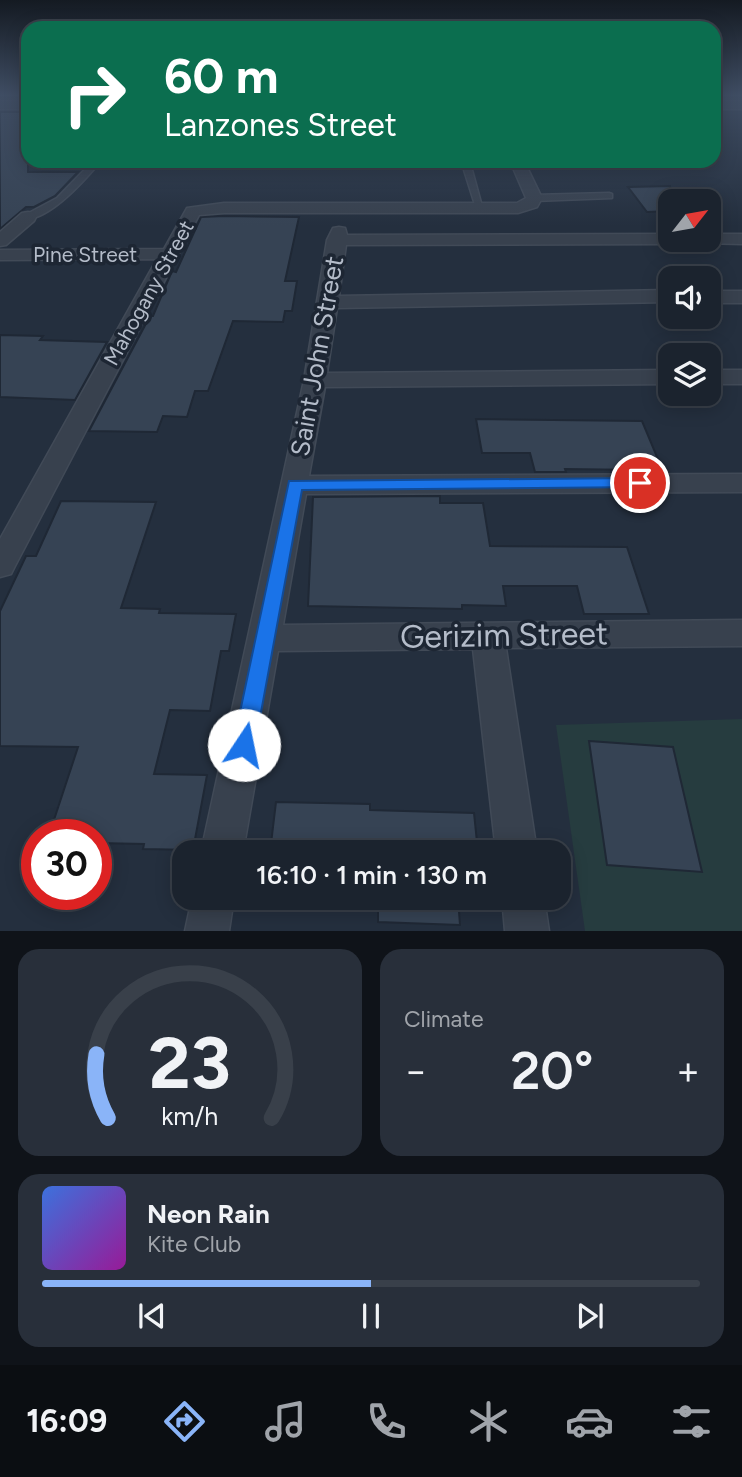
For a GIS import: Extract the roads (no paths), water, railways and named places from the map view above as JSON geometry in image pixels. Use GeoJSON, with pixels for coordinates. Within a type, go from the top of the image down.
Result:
{"type":"FeatureCollection","features":[{"type":"Feature","properties":{"kind":"street"},"geometry":{"type":"LineString","coordinates":[[520,168],[534,198]]}},
{"type":"Feature","properties":{"kind":"street","name":"Mahogany Street"},"geometry":{"type":"LineString","coordinates":[[0,566],[193,211],[206,208],[518,208],[531,204],[534,198]]}},
{"type":"Feature","properties":{"kind":"street"},"geometry":{"type":"LineString","coordinates":[[0,241],[28,217]]}},
{"type":"Feature","properties":{"kind":"street","name":"Saint John Street"},"geometry":{"type":"LineString","coordinates":[[224,840],[316,380],[338,236],[658,239]]}},
{"type":"Feature","properties":{"kind":"street"},"geometry":{"type":"LineString","coordinates":[[721,239],[742,239]]}},
{"type":"Feature","properties":{"kind":"street","name":"Pine Street"},"geometry":{"type":"LineString","coordinates":[[0,255],[169,254]]}},
{"type":"Feature","properties":{"kind":"street"},"geometry":{"type":"LineString","coordinates":[[330,302],[658,296]]}},
{"type":"Feature","properties":{"kind":"street"},"geometry":{"type":"LineString","coordinates":[[721,297],[742,298]]}},
{"type":"Feature","properties":{"kind":"street"},"geometry":{"type":"LineString","coordinates":[[316,380],[658,377]]}},
{"type":"Feature","properties":{"kind":"street"},"geometry":{"type":"LineString","coordinates":[[721,377],[742,377]]}},
{"type":"Feature","properties":{"kind":"street"},"geometry":{"type":"LineString","coordinates":[[295,485],[742,483]]}},
{"type":"Feature","properties":{"kind":"street","name":"Gerizim Street"},"geometry":{"type":"LineString","coordinates":[[265,638],[742,633]]}},
{"type":"Feature","properties":{"kind":"street"},"geometry":{"type":"LineString","coordinates":[[488,635],[515,840]]}},
{"type":"Feature","properties":{"kind":"street"},"geometry":{"type":"LineString","coordinates":[[207,931],[211,910]]}},
{"type":"Feature","properties":{"kind":"street"},"geometry":{"type":"LineString","coordinates":[[524,910],[527,931]]}},
{"type":"Feature","properties":{"kind":"lane"},"geometry":{"type":"LineString","coordinates":[[28,217],[60,200],[90,168]]}},
{"type":"Feature","properties":{"kind":"lane"},"geometry":{"type":"LineString","coordinates":[[468,170],[481,208]]}},
{"type":"Feature","properties":{"kind":"lane"},"geometry":{"type":"LineString","coordinates":[[534,198],[609,196]]}}]}
